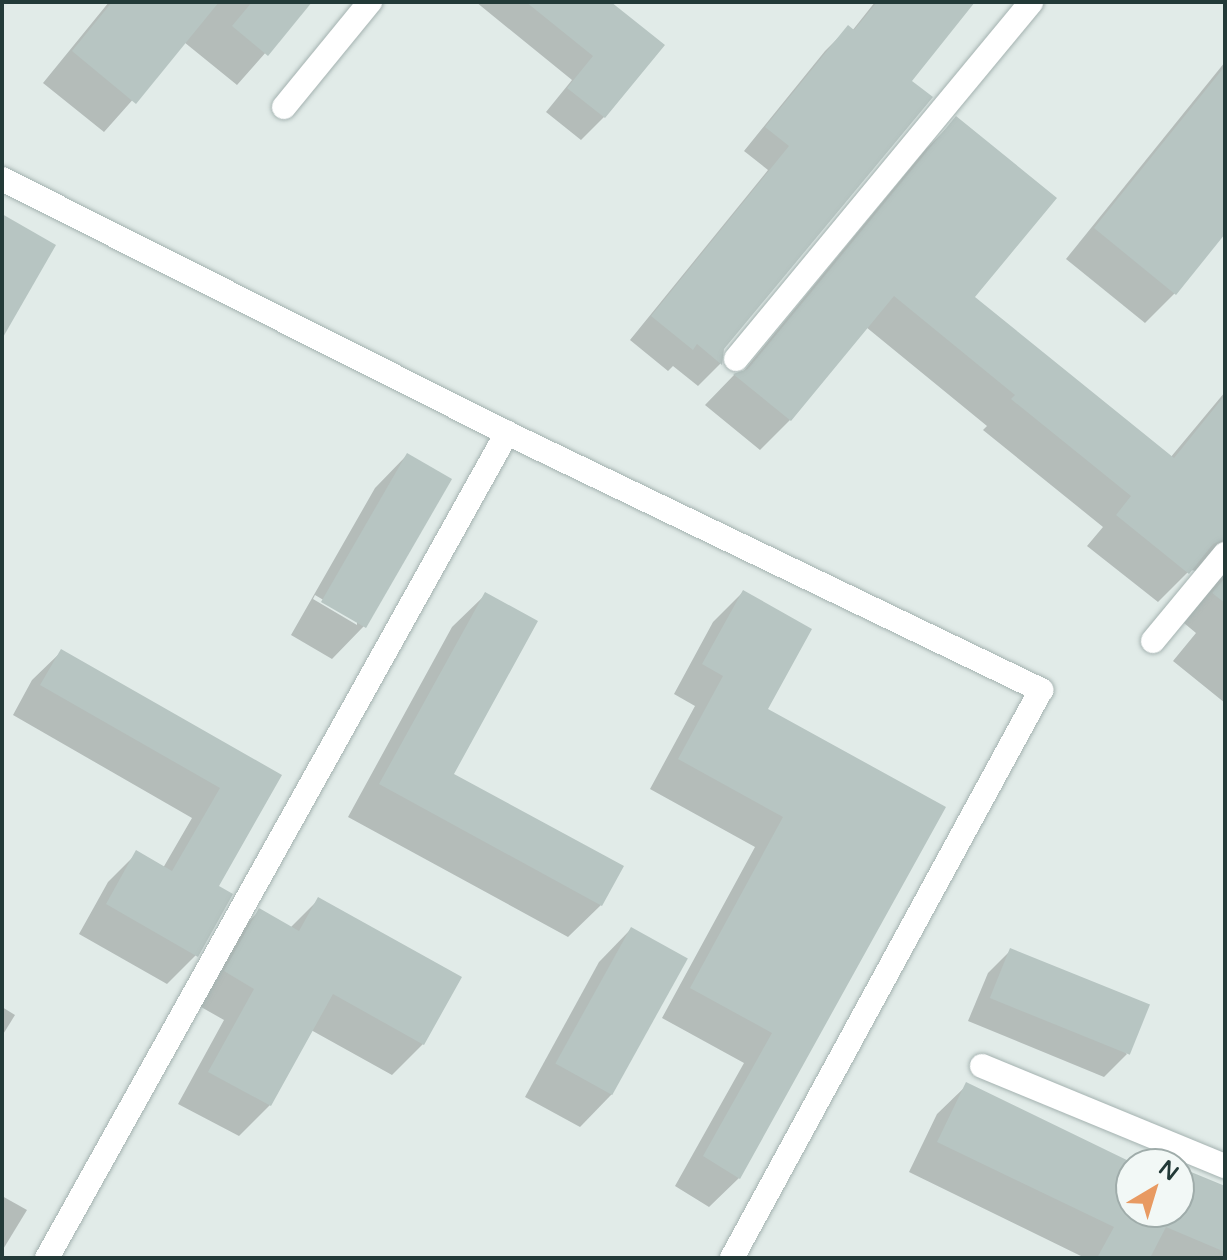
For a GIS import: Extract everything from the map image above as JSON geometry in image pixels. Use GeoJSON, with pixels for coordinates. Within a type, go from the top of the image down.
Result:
{"type":"FeatureCollection","features":[{"type":"Feature","properties":{"kind":"street"},"geometry":{"type":"LineString","coordinates":[[284,107],[370,2]]}},
{"type":"Feature","properties":{"kind":"street"},"geometry":{"type":"LineString","coordinates":[[736,359],[1031,2]]}},
{"type":"Feature","properties":{"kind":"street"},"geometry":{"type":"LineString","coordinates":[[2,179],[507,433],[1041,690],[732,1258]]}},
{"type":"Feature","properties":{"kind":"street"},"geometry":{"type":"LineString","coordinates":[[47,1258],[507,433]]}},
{"type":"Feature","properties":{"kind":"street"},"geometry":{"type":"LineString","coordinates":[[1153,641],[1225,554]]}},
{"type":"Feature","properties":{"kind":"street"},"geometry":{"type":"LineString","coordinates":[[982,1066],[1225,1166]]}},
{"type":"Feature","properties":{"kind":"building"},"geometry":{"type":"Polygon","coordinates":[[[112,2],[219,2],[136,104],[72,51],[112,2]]]}},
{"type":"Feature","properties":{"kind":"building"},"geometry":{"type":"Polygon","coordinates":[[[252,2],[312,2],[268,56],[232,26],[252,2]]]}},
{"type":"Feature","properties":{"kind":"building"},"geometry":{"type":"Polygon","coordinates":[[[526,2],[611,2],[665,45],[605,118],[567,88],[593,56],[526,2]]]}},
{"type":"Feature","properties":{"kind":"building"},"geometry":{"type":"Polygon","coordinates":[[[877,2],[975,2],[912,81],[933,97],[724,349],[722,365],[697,344],[693,350],[651,316],[789,146],[765,127],[848,25],[854,30],[877,2]]]}},
{"type":"Feature","properties":{"kind":"building"},"geometry":{"type":"Polygon","coordinates":[[[1225,66],[1225,234],[1176,295],[1094,228],[1225,66]]]}},
{"type":"Feature","properties":{"kind":"building"},"geometry":{"type":"Polygon","coordinates":[[[956,116],[1057,198],[975,297],[1174,458],[1225,395],[1225,539],[1213,544],[1189,574],[1116,515],[1131,496],[1011,399],[1015,395],[894,296],[791,421],[733,374],[748,369],[956,116]]]}},
{"type":"Feature","properties":{"kind":"building"},"geometry":{"type":"Polygon","coordinates":[[[2,214],[56,245],[2,339],[2,214]]]}},
{"type":"Feature","properties":{"kind":"building"},"geometry":{"type":"Polygon","coordinates":[[[407,453],[452,479],[366,628],[321,602],[407,453]]]}},
{"type":"Feature","properties":{"kind":"building"},"geometry":{"type":"Polygon","coordinates":[[[1225,578],[1225,603],[1212,593],[1225,578]]]}},
{"type":"Feature","properties":{"kind":"building"},"geometry":{"type":"Polygon","coordinates":[[[743,590],[812,629],[768,709],[946,807],[740,1179],[703,1156],[772,1033],[690,988],[783,817],[678,759],[723,676],[702,664],[743,590]]]}},
{"type":"Feature","properties":{"kind":"building"},"geometry":{"type":"Polygon","coordinates":[[[485,592],[538,621],[454,774],[624,866],[602,906],[379,784],[485,592]]]}},
{"type":"Feature","properties":{"kind":"building"},"geometry":{"type":"Polygon","coordinates":[[[61,649],[282,775],[219,886],[233,894],[198,957],[106,904],[136,850],[172,871],[220,788],[40,685],[61,649]]]}},
{"type":"Feature","properties":{"kind":"building"},"geometry":{"type":"Polygon","coordinates":[[[318,897],[462,977],[424,1045],[333,994],[271,1106],[208,1072],[254,989],[224,971],[259,908],[299,931],[318,897]]]}},
{"type":"Feature","properties":{"kind":"building"},"geometry":{"type":"Polygon","coordinates":[[[631,927],[688,959],[612,1095],[555,1063],[631,927]]]}},
{"type":"Feature","properties":{"kind":"building"},"geometry":{"type":"Polygon","coordinates":[[[1010,948],[1150,1005],[1130,1055],[990,998],[1010,948]]]}},
{"type":"Feature","properties":{"kind":"building"},"geometry":{"type":"Polygon","coordinates":[[[966,1082],[1115,1154],[1115,1228],[1165,1228],[1150,1258],[1097,1258],[1114,1227],[937,1142],[966,1082]]]}},
{"type":"Feature","properties":{"kind":"building"},"geometry":{"type":"Polygon","coordinates":[[[1195,1174],[1225,1186],[1225,1252],[1168,1228],[1195,1228],[1195,1174]]]}}]}
